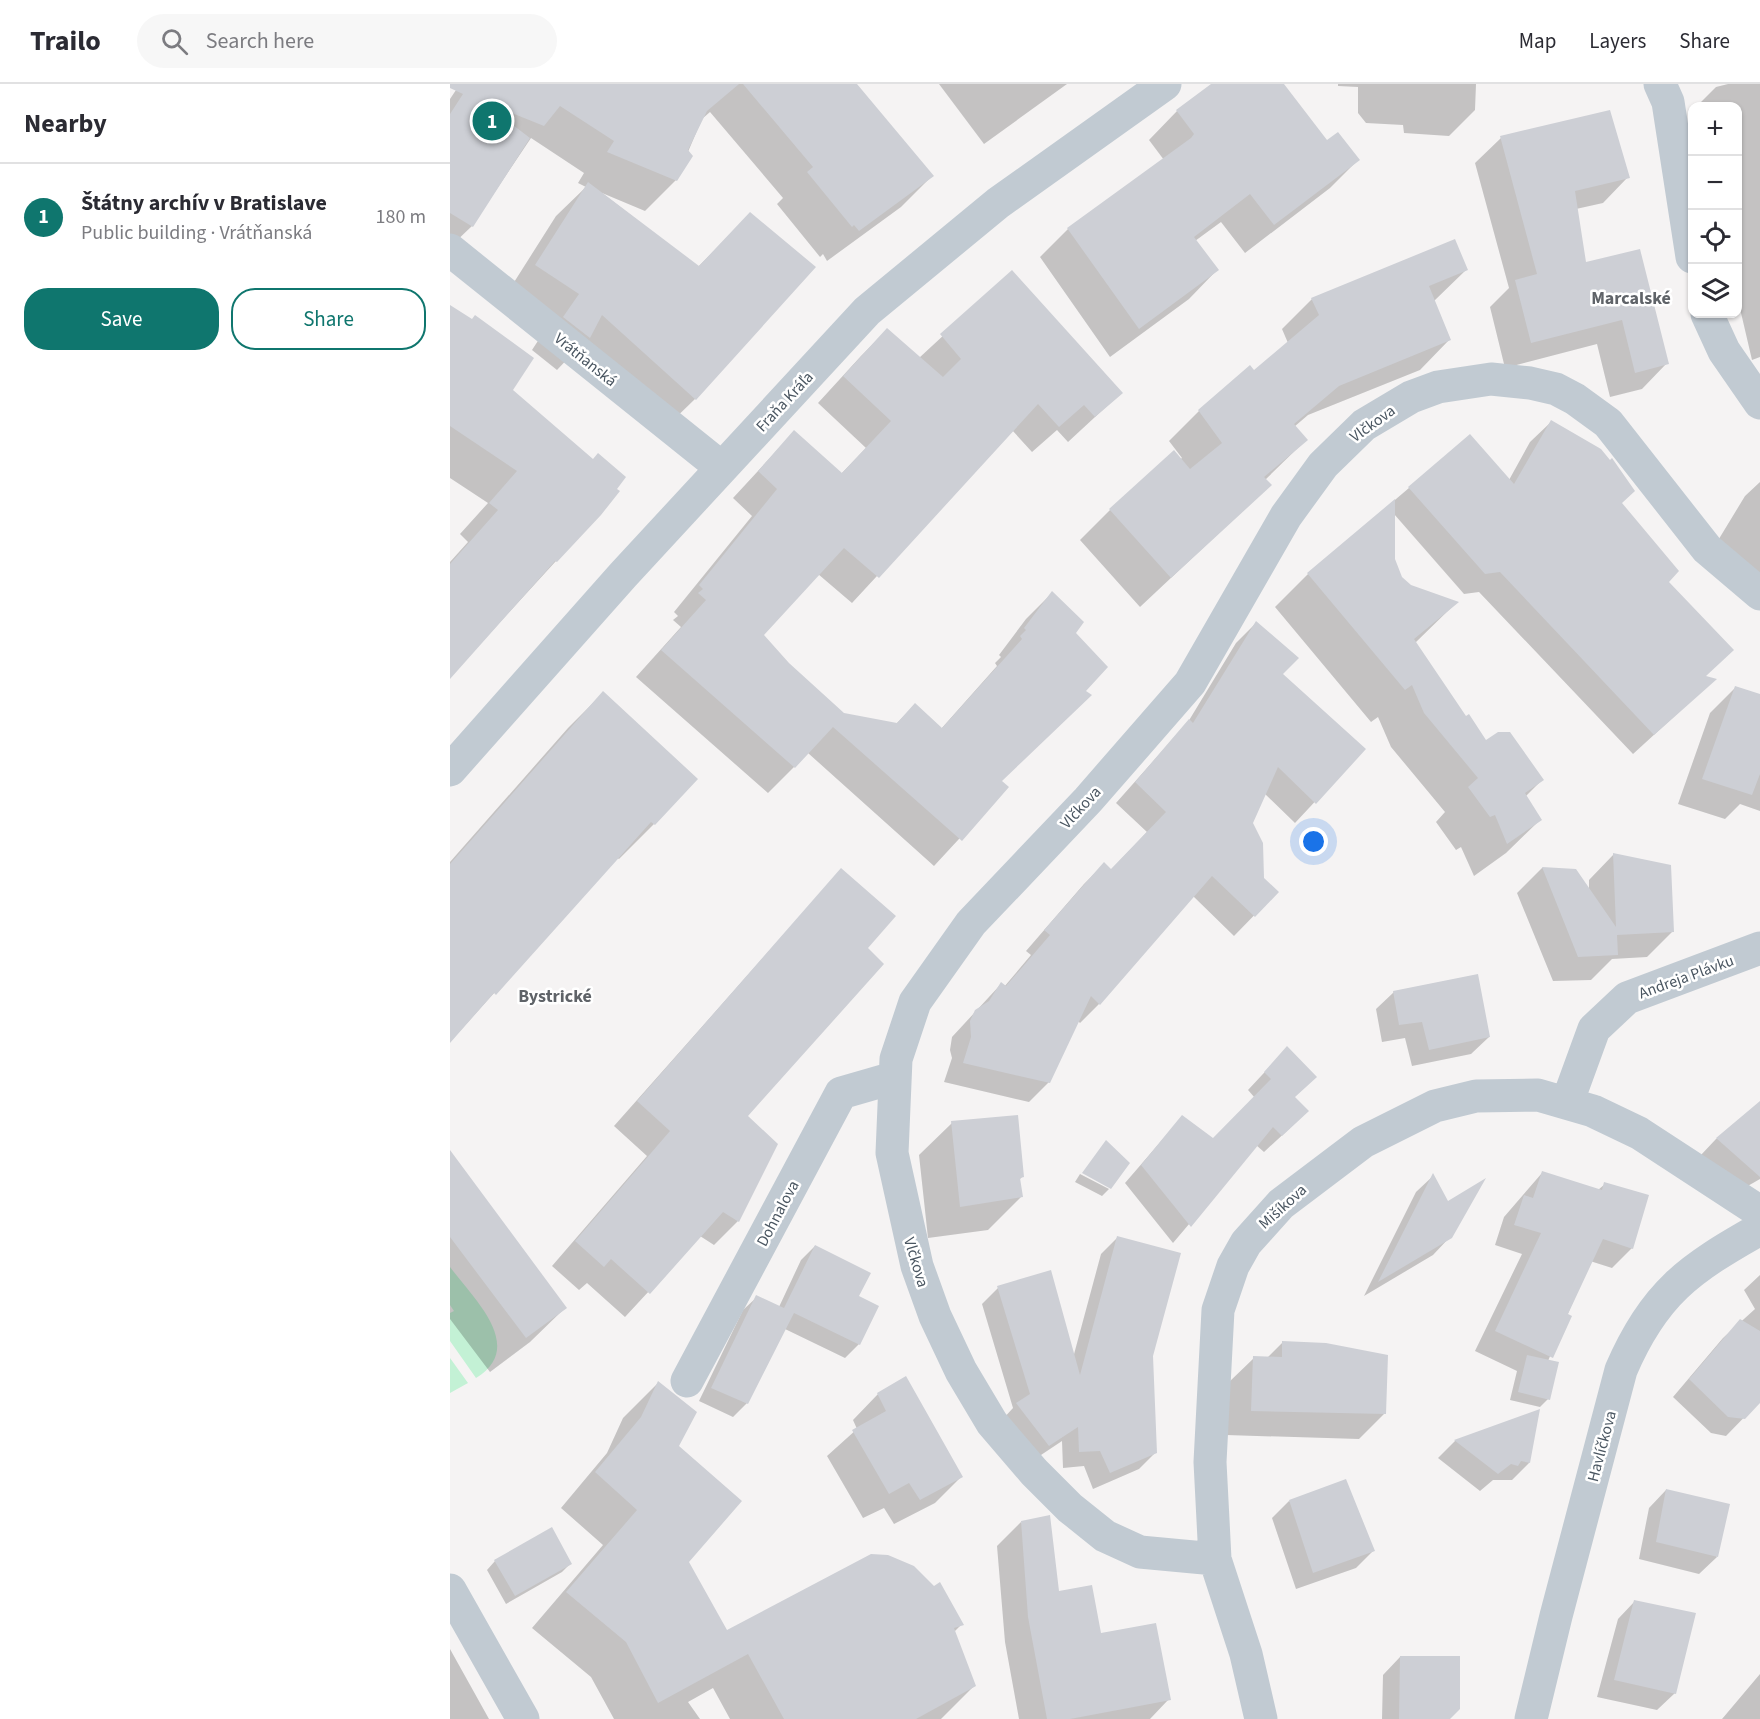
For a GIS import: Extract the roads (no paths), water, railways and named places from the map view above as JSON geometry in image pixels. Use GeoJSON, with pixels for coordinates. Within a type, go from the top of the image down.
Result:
{"type":"FeatureCollection","features":[{"type":"Feature","properties":{"kind":"street","name":"Fraňa Kráľa"},"geometry":{"type":"LineString","coordinates":[[450,770],[867,311],[998,203],[1165,84]]}},
{"type":"Feature","properties":{"kind":"street"},"geometry":{"type":"LineString","coordinates":[[1660,84],[1668,102],[1688,231]]}},
{"type":"Feature","properties":{"kind":"street","name":"Vrátňanská"},"geometry":{"type":"LineString","coordinates":[[450,250],[722,468]]}},
{"type":"Feature","properties":{"kind":"street"},"geometry":{"type":"LineString","coordinates":[[1709,318],[1724,351],[1760,403]]}},
{"type":"Feature","properties":{"kind":"street","name":"Vlčkova"},"geometry":{"type":"LineString","coordinates":[[1215,1559],[1140,1552],[1105,1536],[1070,1508],[1034,1472],[992,1423],[957,1362],[935,1316],[917,1266],[892,1153],[893,1078],[896,1059],[915,1002],[971,923],[1088,800],[1190,683],[1286,516],[1323,465],[1364,425],[1390,408],[1438,387],[1491,379],[1530,383],[1556,389],[1575,399],[1608,423],[1707,549],[1760,594]]}},
{"type":"Feature","properties":{"kind":"street","name":"Andreja Plávku"},"geometry":{"type":"LineString","coordinates":[[1567,1103],[1594,1029],[1627,998],[1760,948]]}},
{"type":"Feature","properties":{"kind":"street","name":"Dohnalova"},"geometry":{"type":"LineString","coordinates":[[687,1381],[841,1093],[893,1078]]}},
{"type":"Feature","properties":{"kind":"street","name":"Mišíkova"},"geometry":{"type":"LineString","coordinates":[[1261,1719],[1246,1654],[1215,1559],[1210,1462],[1218,1310],[1233,1266],[1255,1230],[1281,1204],[1362,1142],[1435,1106],[1476,1096],[1538,1095],[1593,1111],[1639,1133],[1760,1212]]}},
{"type":"Feature","properties":{"kind":"street","name":"Havlíčkova"},"geometry":{"type":"LineString","coordinates":[[1531,1719],[1621,1370],[1635,1339],[1659,1304],[1680,1280],[1760,1229]]}},
{"type":"Feature","properties":{"kind":"street"},"geometry":{"type":"LineString","coordinates":[[450,1590],[523,1719]]}},
{"type":"Feature","properties":{"kind":"place","name":"Štátny archív v Bratislave"},"geometry":{"type":"Point","coordinates":[492,121]}},
{"type":"Feature","properties":{"kind":"district","name":"Marcalské"},"geometry":{"type":"Point","coordinates":[1631,298]}},
{"type":"Feature","properties":{"kind":"district","name":"Bystrické"},"geometry":{"type":"Point","coordinates":[555,996]}}]}
